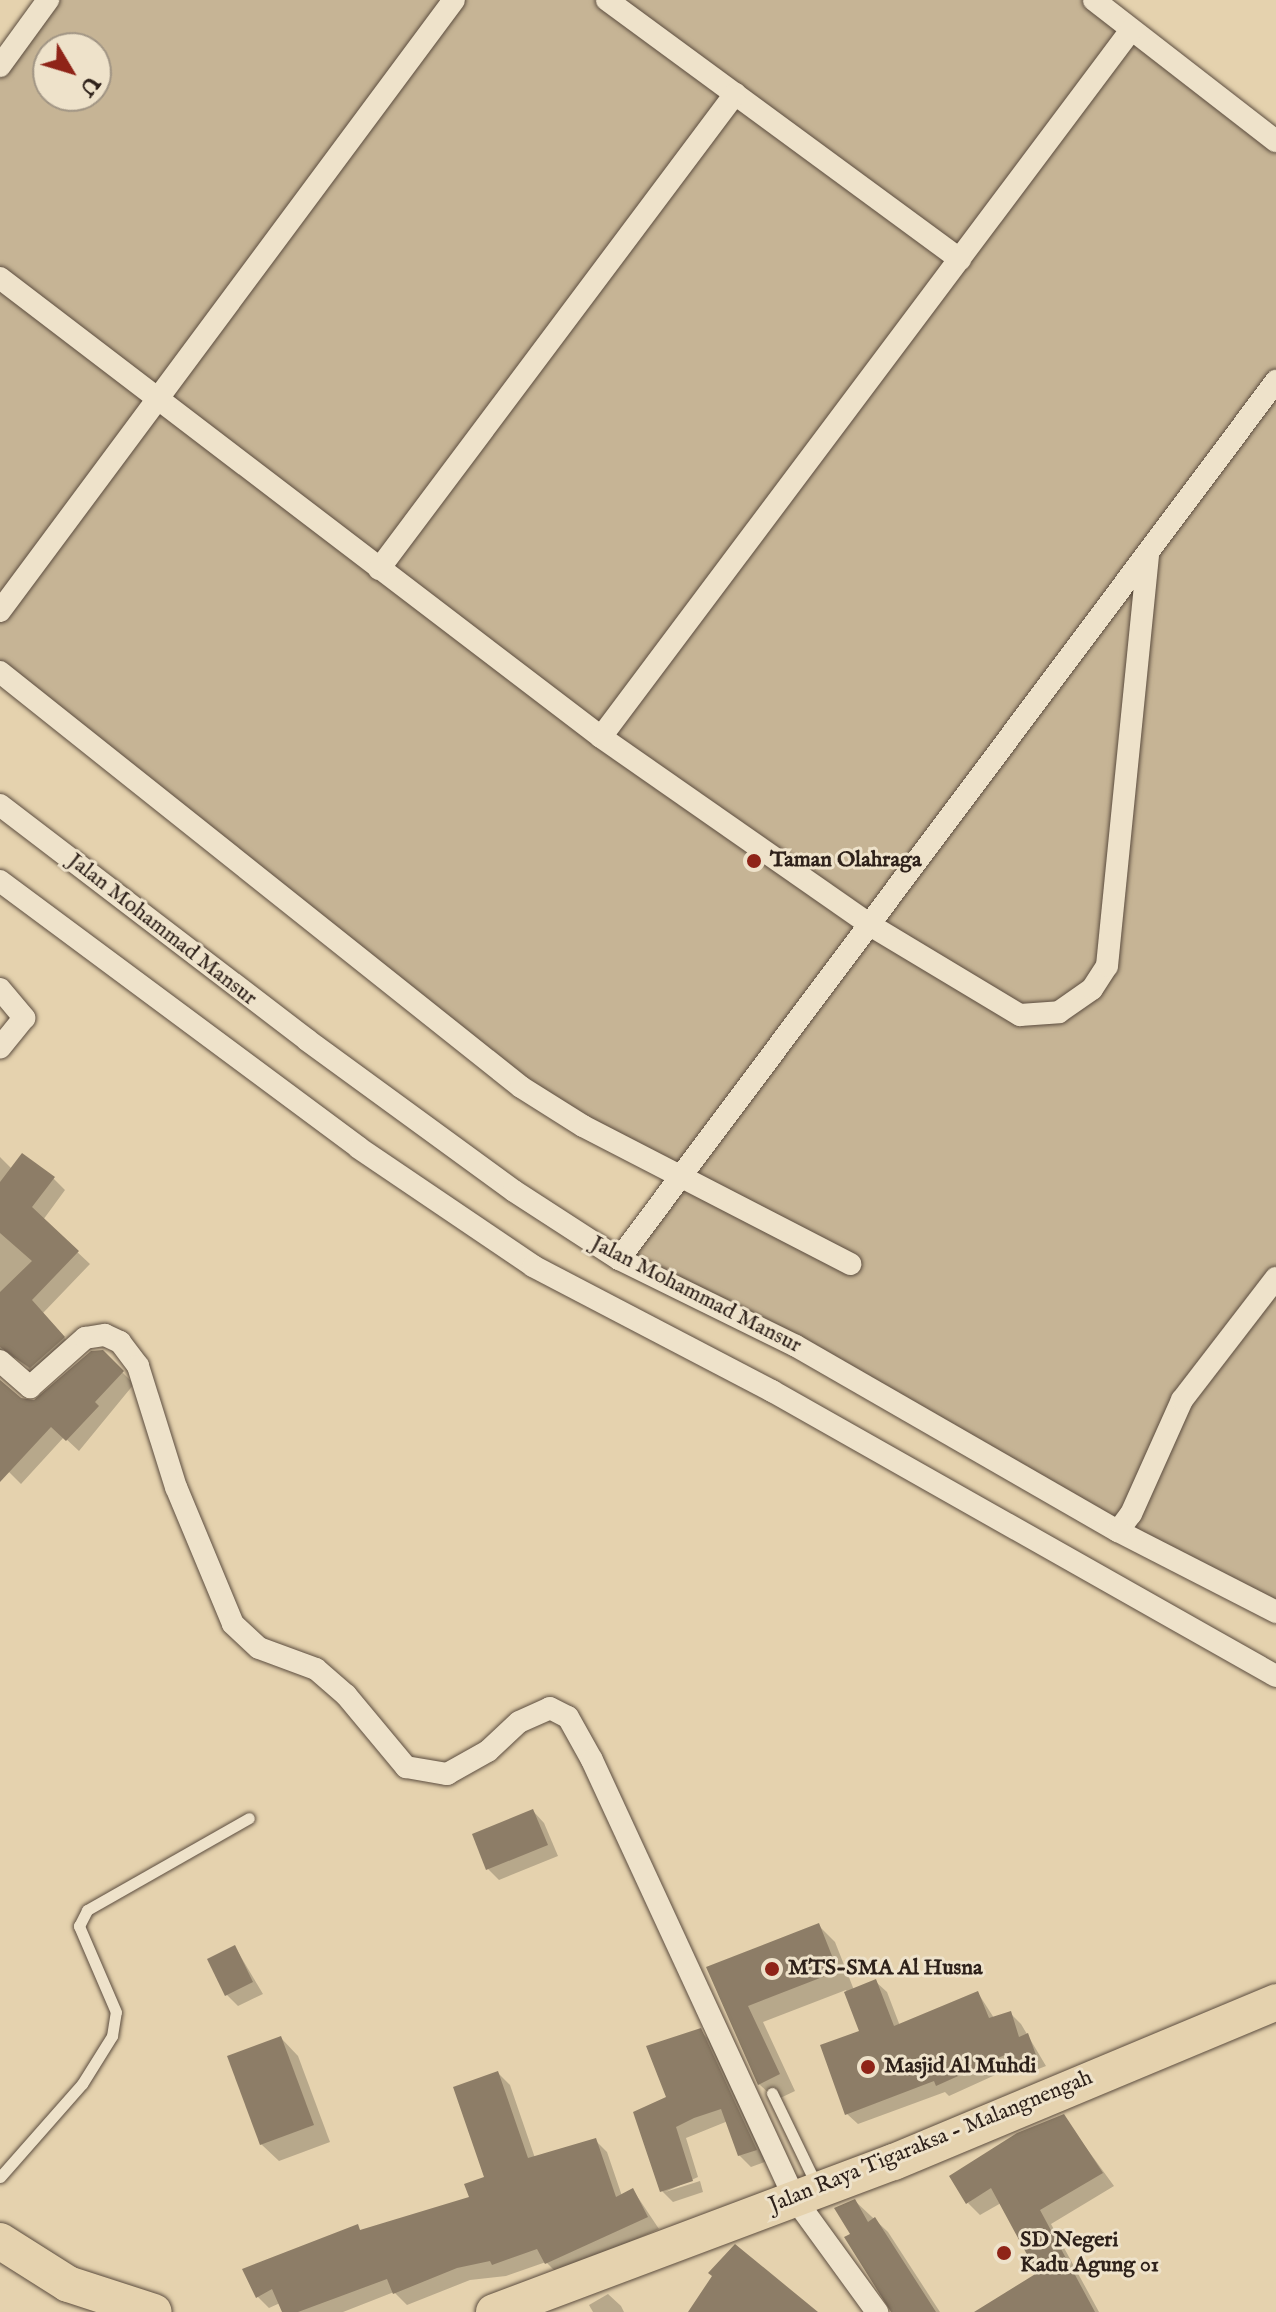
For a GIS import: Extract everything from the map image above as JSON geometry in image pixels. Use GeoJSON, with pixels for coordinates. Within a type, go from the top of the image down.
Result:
{"type":"FeatureCollection","features":[{"type":"Feature","properties":{"kind":"main road","name":"Jalan Raya Tigaraksa - Malangnengah"},"geometry":{"type":"LineString","coordinates":[[494,2312],[807,2195],[1276,2002]]}},
{"type":"Feature","properties":{"kind":"main road"},"geometry":{"type":"LineString","coordinates":[[0,2241],[68,2284],[149,2311]]}},
{"type":"Feature","properties":{"kind":"street"},"geometry":{"type":"LineString","coordinates":[[0,66],[48,0]]}},
{"type":"Feature","properties":{"kind":"street"},"geometry":{"type":"LineString","coordinates":[[0,611],[454,0]]}},
{"type":"Feature","properties":{"kind":"street"},"geometry":{"type":"LineString","coordinates":[[607,0],[960,259]]}},
{"type":"Feature","properties":{"kind":"street"},"geometry":{"type":"LineString","coordinates":[[1094,0],[1276,141]]}},
{"type":"Feature","properties":{"kind":"street"},"geometry":{"type":"LineString","coordinates":[[601,737],[1131,30]]}},
{"type":"Feature","properties":{"kind":"street"},"geometry":{"type":"LineString","coordinates":[[379,569],[735,94]]}},
{"type":"Feature","properties":{"kind":"street"},"geometry":{"type":"LineString","coordinates":[[0,278],[601,737],[870,925],[1020,1015],[1059,1012],[1092,989],[1107,966],[1148,553]]}},
{"type":"Feature","properties":{"kind":"street"},"geometry":{"type":"LineString","coordinates":[[619,1259],[682,1179],[1276,381]]}},
{"type":"Feature","properties":{"kind":"street"},"geometry":{"type":"LineString","coordinates":[[0,672],[468,1047],[558,1111],[682,1179],[850,1264]]}},
{"type":"Feature","properties":{"kind":"street","name":"Jalan Mohammad Mansur"},"geometry":{"type":"LineString","coordinates":[[0,805],[307,1040],[514,1191],[619,1259],[796,1346],[1118,1531],[1276,1612]]}},
{"type":"Feature","properties":{"kind":"street"},"geometry":{"type":"LineString","coordinates":[[0,881],[359,1148],[533,1266],[772,1391],[1276,1676]]}},
{"type":"Feature","properties":{"kind":"street"},"geometry":{"type":"LineString","coordinates":[[0,989],[24,1018],[0,1048]]}},
{"type":"Feature","properties":{"kind":"street"},"geometry":{"type":"LineString","coordinates":[[1118,1531],[1131,1514],[1182,1400],[1276,1278]]}},
{"type":"Feature","properties":{"kind":"street"},"geometry":{"type":"LineString","coordinates":[[0,1361],[30,1387],[85,1338],[105,1335],[120,1342],[138,1366],[176,1487],[233,1624],[259,1648],[316,1669],[346,1695],[406,1767],[447,1774],[488,1751],[519,1722],[550,1708],[568,1717],[807,2195],[877,2312]]}},
{"type":"Feature","properties":{"kind":"lane"},"geometry":{"type":"LineString","coordinates":[[0,2177],[82,2084],[112,2036],[116,2012],[79,1926],[87,1910],[249,1818]]}},
{"type":"Feature","properties":{"kind":"lane"},"geometry":{"type":"LineString","coordinates":[[772,2093],[807,2195]]}},
{"type":"Feature","properties":{"kind":"shaded area","name":"Taman Olahraga"},"geometry":{"type":"Polygon","coordinates":[[[48,0],[1095,0],[1276,139],[1276,1612],[619,1259],[681,1180],[596,1132],[0,670],[0,66],[48,0]]]}},
{"type":"Feature","properties":{"kind":"building"},"geometry":{"type":"Polygon","coordinates":[[[22,1153],[55,1177],[32,1207],[79,1251],[32,1300],[65,1337],[30,1368],[0,1347],[0,1292],[32,1261],[0,1233],[0,1182],[22,1153]]]}},
{"type":"Feature","properties":{"kind":"building"},"geometry":{"type":"Polygon","coordinates":[[[103,1350],[124,1371],[95,1402],[99,1406],[66,1441],[51,1427],[0,1482],[0,1380],[21,1398],[34,1400],[91,1351],[103,1350]]]}},
{"type":"Feature","properties":{"kind":"building"},"geometry":{"type":"Polygon","coordinates":[[[533,1809],[548,1845],[486,1870],[472,1834],[533,1809]]]}},
{"type":"Feature","properties":{"kind":"building","name":"MTS-SMA Al Husna"},"geometry":{"type":"Polygon","coordinates":[[[819,1923],[838,1971],[748,2006],[780,2074],[758,2085],[706,1967],[819,1923]]]}},
{"type":"Feature","properties":{"kind":"building"},"geometry":{"type":"Polygon","coordinates":[[[235,1945],[253,1982],[225,1996],[207,1959],[235,1945]]]}},
{"type":"Feature","properties":{"kind":"building"},"geometry":{"type":"Polygon","coordinates":[[[876,1979],[894,2026],[978,1991],[989,2018],[1011,2011],[1019,2037],[1028,2033],[1036,2055],[1011,2065],[1007,2054],[936,2086],[934,2081],[845,2115],[820,2045],[859,2031],[844,1992],[876,1979]]]}},
{"type":"Feature","properties":{"kind":"building"},"geometry":{"type":"Polygon","coordinates":[[[701,2028],[757,2150],[738,2156],[721,2109],[694,2118],[676,2127],[693,2181],[660,2192],[633,2112],[666,2097],[646,2046],[701,2028]]]}},
{"type":"Feature","properties":{"kind":"building"},"geometry":{"type":"Polygon","coordinates":[[[281,2036],[314,2125],[260,2145],[227,2056],[281,2036]]]}},
{"type":"Feature","properties":{"kind":"building"},"geometry":{"type":"Polygon","coordinates":[[[498,2071],[528,2158],[596,2138],[616,2197],[633,2188],[648,2217],[545,2264],[537,2249],[492,2265],[490,2261],[457,2268],[393,2294],[387,2279],[298,2312],[282,2312],[272,2289],[256,2298],[242,2269],[358,2224],[360,2230],[469,2197],[464,2184],[484,2177],[453,2087],[498,2071]]]}},
{"type":"Feature","properties":{"kind":"building"},"geometry":{"type":"Polygon","coordinates":[[[1064,2114],[1103,2173],[1040,2210],[1095,2312],[974,2312],[1037,2273],[991,2188],[966,2204],[949,2176],[1017,2133],[1064,2114]]]}},
{"type":"Feature","properties":{"kind":"building"},"geometry":{"type":"Polygon","coordinates":[[[855,2199],[868,2222],[875,2217],[936,2312],[891,2312],[844,2237],[850,2234],[834,2208],[855,2199]]]}},
{"type":"Feature","properties":{"kind":"building"},"geometry":{"type":"Polygon","coordinates":[[[735,2244],[818,2312],[688,2312],[712,2276],[708,2273],[735,2244]]]}},
{"type":"Feature","properties":{"kind":"place","name":"Taman Olahraga"},"geometry":{"type":"Point","coordinates":[754,861]}},
{"type":"Feature","properties":{"kind":"place","name":"MTS-SMA Al Husna"},"geometry":{"type":"Point","coordinates":[772,1969]}},
{"type":"Feature","properties":{"kind":"place","name":"Masjid Al Muhdi"},"geometry":{"type":"Point","coordinates":[868,2067]}},
{"type":"Feature","properties":{"kind":"place","name":"SD Negeri Kadu Agung 01"},"geometry":{"type":"Point","coordinates":[1004,2253]}}]}
